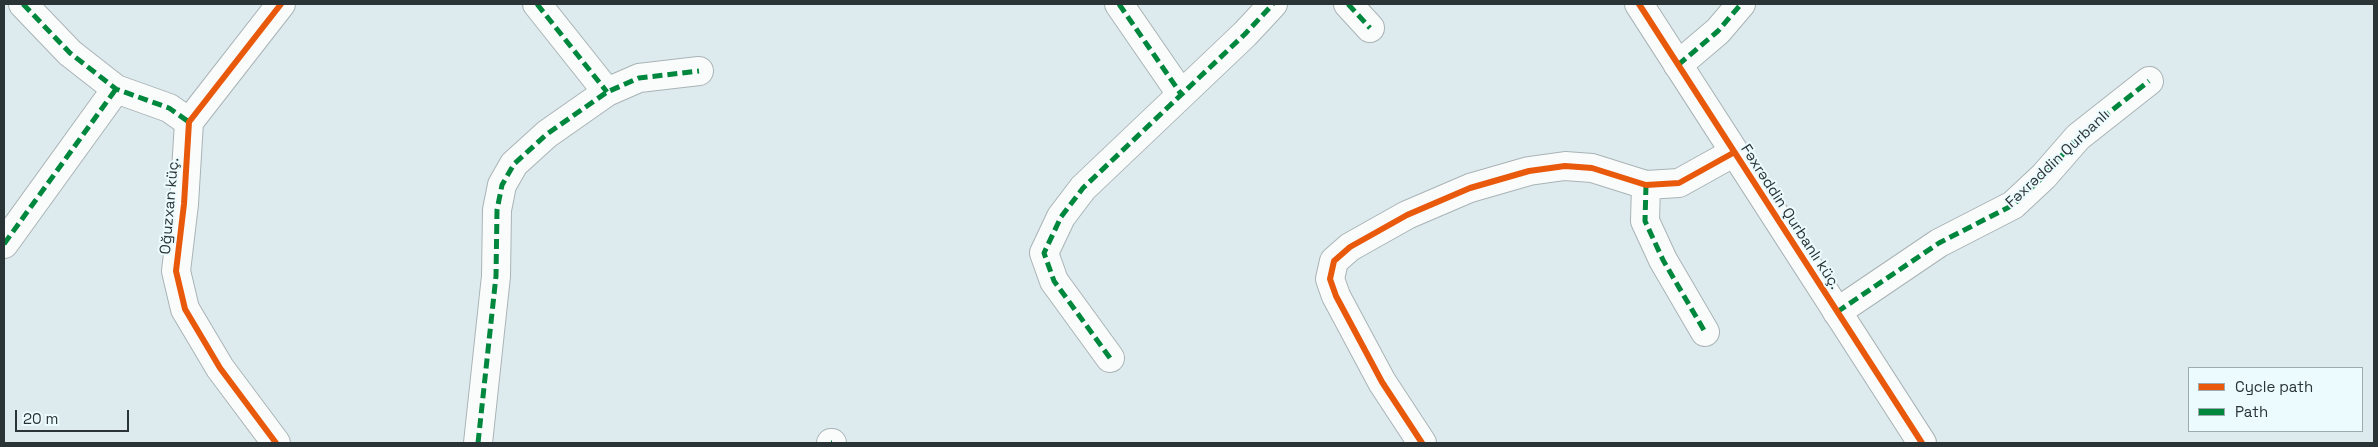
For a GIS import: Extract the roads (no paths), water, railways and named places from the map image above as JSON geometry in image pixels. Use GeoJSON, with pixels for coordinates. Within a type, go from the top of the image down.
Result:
{"type":"FeatureCollection","features":[{"type":"Feature","properties":{"kind":"street"},"geometry":{"type":"LineString","coordinates":[[23,4],[70,53],[116,89],[169,108],[189,122],[281,4]]}},
{"type":"Feature","properties":{"kind":"street"},"geometry":{"type":"LineString","coordinates":[[537,4],[607,92]]}},
{"type":"Feature","properties":{"kind":"street"},"geometry":{"type":"LineString","coordinates":[[1119,4],[1181,94]]}},
{"type":"Feature","properties":{"kind":"street"},"geometry":{"type":"LineString","coordinates":[[1110,358],[1054,281],[1044,253],[1061,217],[1083,188],[1245,34],[1273,4]]}},
{"type":"Feature","properties":{"kind":"street"},"geometry":{"type":"LineString","coordinates":[[1348,4],[1370,28]]}},
{"type":"Feature","properties":{"kind":"street","name":"Fəxrəddin Qurbanlı küç."},"geometry":{"type":"LineString","coordinates":[[1639,4],[1733,153],[1922,443]]}},
{"type":"Feature","properties":{"kind":"street"},"geometry":{"type":"LineString","coordinates":[[1678,65],[1718,31],[1741,4]]}},
{"type":"Feature","properties":{"kind":"street"},"geometry":{"type":"LineString","coordinates":[[478,443],[496,276],[497,210],[502,185],[514,164],[547,134],[607,92],[639,78],[698,71]]}},
{"type":"Feature","properties":{"kind":"street","name":"Fəxrəddin Qurbanlı"},"geometry":{"type":"LineString","coordinates":[[1837,312],[1939,243],[2013,205],[2044,176],[2078,137],[2149,80]]}},
{"type":"Feature","properties":{"kind":"street"},"geometry":{"type":"LineString","coordinates":[[4,244],[116,89]]}},
{"type":"Feature","properties":{"kind":"street","name":"Oğuzxan küç."},"geometry":{"type":"LineString","coordinates":[[189,122],[184,204],[176,271],[185,309],[220,368],[276,443]]}},
{"type":"Feature","properties":{"kind":"street"},"geometry":{"type":"LineString","coordinates":[[1422,443],[1382,382],[1336,296],[1330,279],[1334,261],[1350,247],[1407,215],[1470,188],[1529,171],[1566,166],[1592,168],[1646,185],[1679,183],[1733,153]]}},
{"type":"Feature","properties":{"kind":"street"},"geometry":{"type":"LineString","coordinates":[[1646,185],[1645,221],[1663,260],[1705,332]]}}]}
